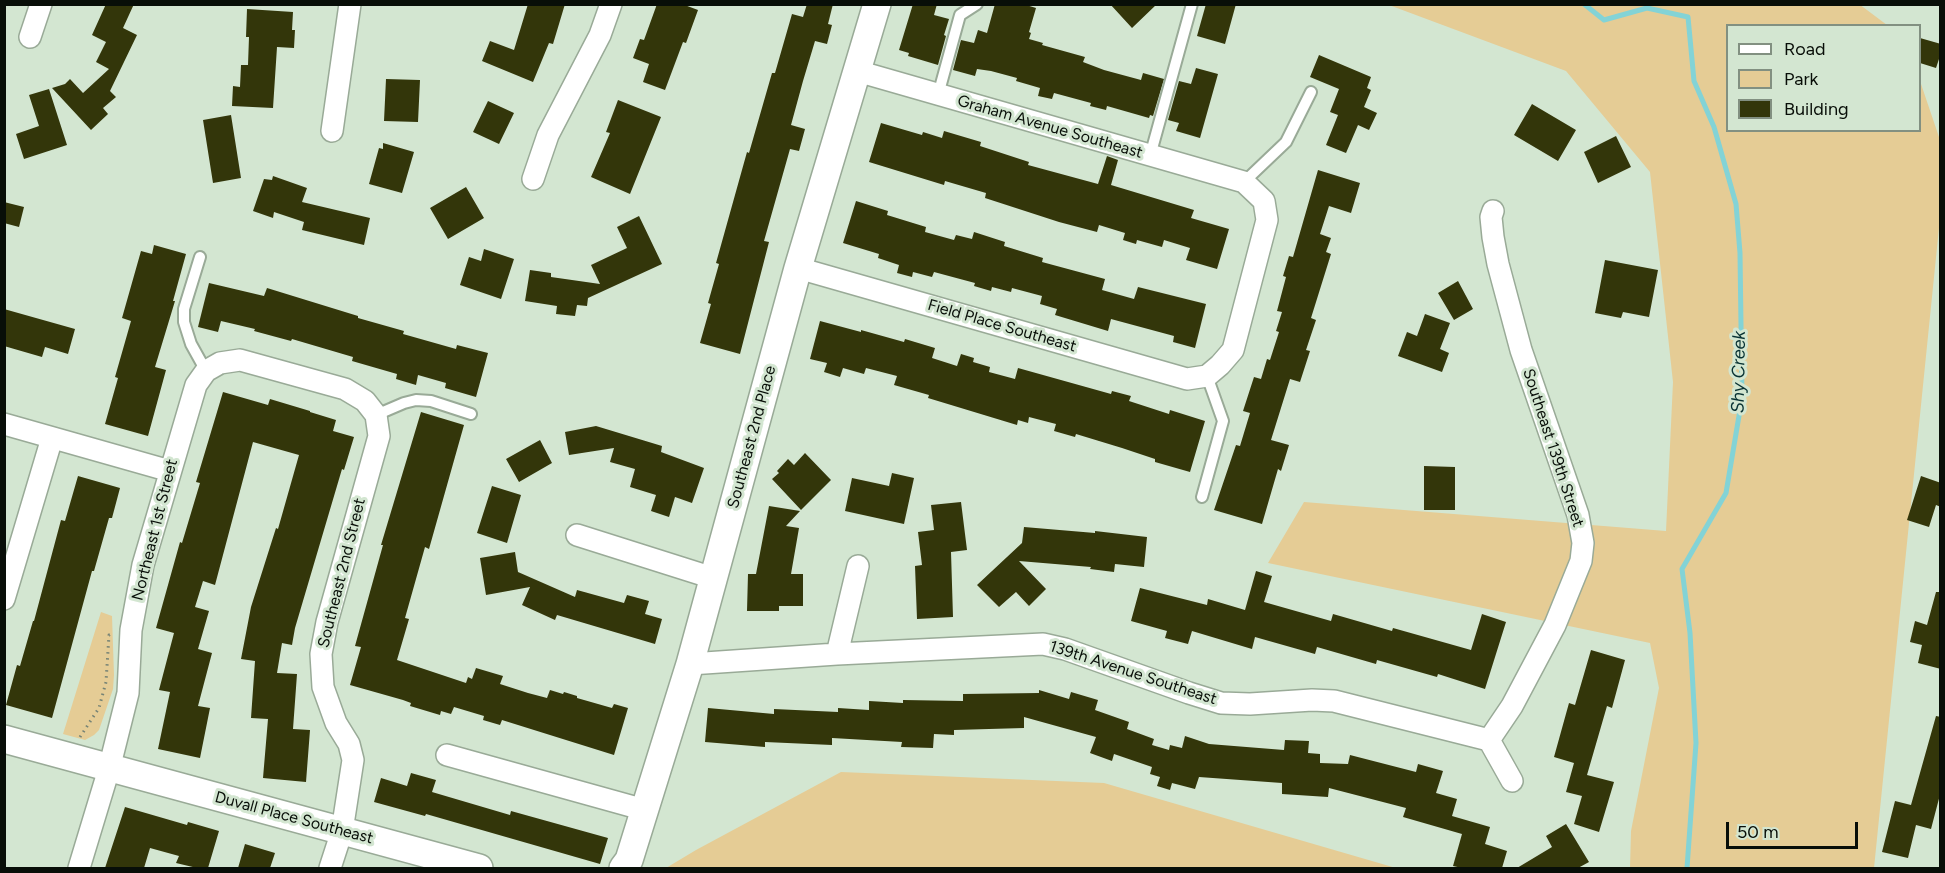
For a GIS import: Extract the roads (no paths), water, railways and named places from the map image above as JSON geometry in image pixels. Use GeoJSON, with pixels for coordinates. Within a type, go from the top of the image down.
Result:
{"type":"FeatureCollection","features":[{"type":"Feature","properties":{"kind":"street"},"geometry":{"type":"LineString","coordinates":[[30,37],[41,4]]}},
{"type":"Feature","properties":{"kind":"street"},"geometry":{"type":"LineString","coordinates":[[332,131],[350,4]]}},
{"type":"Feature","properties":{"kind":"street"},"geometry":{"type":"LineString","coordinates":[[533,179],[548,135],[600,35],[611,4]]}},
{"type":"Feature","properties":{"kind":"street","name":"Southeast 2nd Place"},"geometry":{"type":"LineString","coordinates":[[623,868],[629,860],[690,664],[798,268],[877,4]]}},
{"type":"Feature","properties":{"kind":"street","name":"Graham Avenue Southeast"},"geometry":{"type":"LineString","coordinates":[[856,71],[1244,182]]}},
{"type":"Feature","properties":{"kind":"street"},"geometry":{"type":"LineString","coordinates":[[1207,376],[1233,350],[1267,220],[1263,201],[1244,182]]}},
{"type":"Feature","properties":{"kind":"street","name":"Southeast 139th Street"},"geometry":{"type":"LineString","coordinates":[[1489,740],[1512,706],[1555,626],[1581,561],[1583,543],[1578,515],[1521,350],[1498,264],[1491,217],[1493,211]]}},
{"type":"Feature","properties":{"kind":"street","name":"Field Place Southeast"},"geometry":{"type":"LineString","coordinates":[[798,268],[1187,379],[1207,376]]}},
{"type":"Feature","properties":{"kind":"street"},"geometry":{"type":"LineString","coordinates":[[206,371],[220,363],[240,360],[345,389],[365,400],[376,415]]}},
{"type":"Feature","properties":{"kind":"street","name":"Northeast 1st Street"},"geometry":{"type":"LineString","coordinates":[[79,868],[109,769],[128,693],[131,636],[143,565],[196,385],[206,371]]}},
{"type":"Feature","properties":{"kind":"street","name":"Southeast 2nd Street"},"geometry":{"type":"LineString","coordinates":[[330,868],[342,831],[353,760],[349,744],[336,723],[323,687],[321,654],[327,622],[379,436],[376,415]]}},
{"type":"Feature","properties":{"kind":"street"},"geometry":{"type":"LineString","coordinates":[[4,424],[170,471]]}},
{"type":"Feature","properties":{"kind":"street"},"geometry":{"type":"LineString","coordinates":[[4,599],[52,438]]}},
{"type":"Feature","properties":{"kind":"street"},"geometry":{"type":"LineString","coordinates":[[577,535],[713,578]]}},
{"type":"Feature","properties":{"kind":"street"},"geometry":{"type":"LineString","coordinates":[[837,654],[858,566]]}},
{"type":"Feature","properties":{"kind":"street","name":"139th Avenue Southeast"},"geometry":{"type":"LineString","coordinates":[[690,664],[1042,644],[1065,649],[1221,703],[1334,701],[1489,740]]}},
{"type":"Feature","properties":{"kind":"street","name":"Duvall Place Southeast"},"geometry":{"type":"LineString","coordinates":[[4,739],[479,868]]}},
{"type":"Feature","properties":{"kind":"street"},"geometry":{"type":"LineString","coordinates":[[1489,740],[1512,781]]}},
{"type":"Feature","properties":{"kind":"street"},"geometry":{"type":"LineString","coordinates":[[447,755],[645,810]]}},
{"type":"Feature","properties":{"kind":"lane"},"geometry":{"type":"LineString","coordinates":[[938,95],[960,15],[977,4]]}},
{"type":"Feature","properties":{"kind":"lane"},"geometry":{"type":"LineString","coordinates":[[1150,156],[1192,4]]}},
{"type":"Feature","properties":{"kind":"lane"},"geometry":{"type":"LineString","coordinates":[[1244,182],[1286,142],[1311,92]]}},
{"type":"Feature","properties":{"kind":"lane"},"geometry":{"type":"LineString","coordinates":[[200,257],[184,309],[184,322],[191,344],[206,371]]}},
{"type":"Feature","properties":{"kind":"lane"},"geometry":{"type":"LineString","coordinates":[[1202,497],[1223,421],[1207,376]]}},
{"type":"Feature","properties":{"kind":"lane"},"geometry":{"type":"LineString","coordinates":[[376,415],[416,400],[431,401],[471,414]]}},
{"type":"Feature","properties":{"kind":"waterway","name":"Shy Creek"},"geometry":{"type":"LineString","coordinates":[[1584,4],[1604,20],[1647,8],[1688,17],[1694,81],[1714,127],[1736,204],[1740,253],[1742,398],[1726,493],[1682,569],[1690,633],[1696,743],[1687,868]]}}]}
